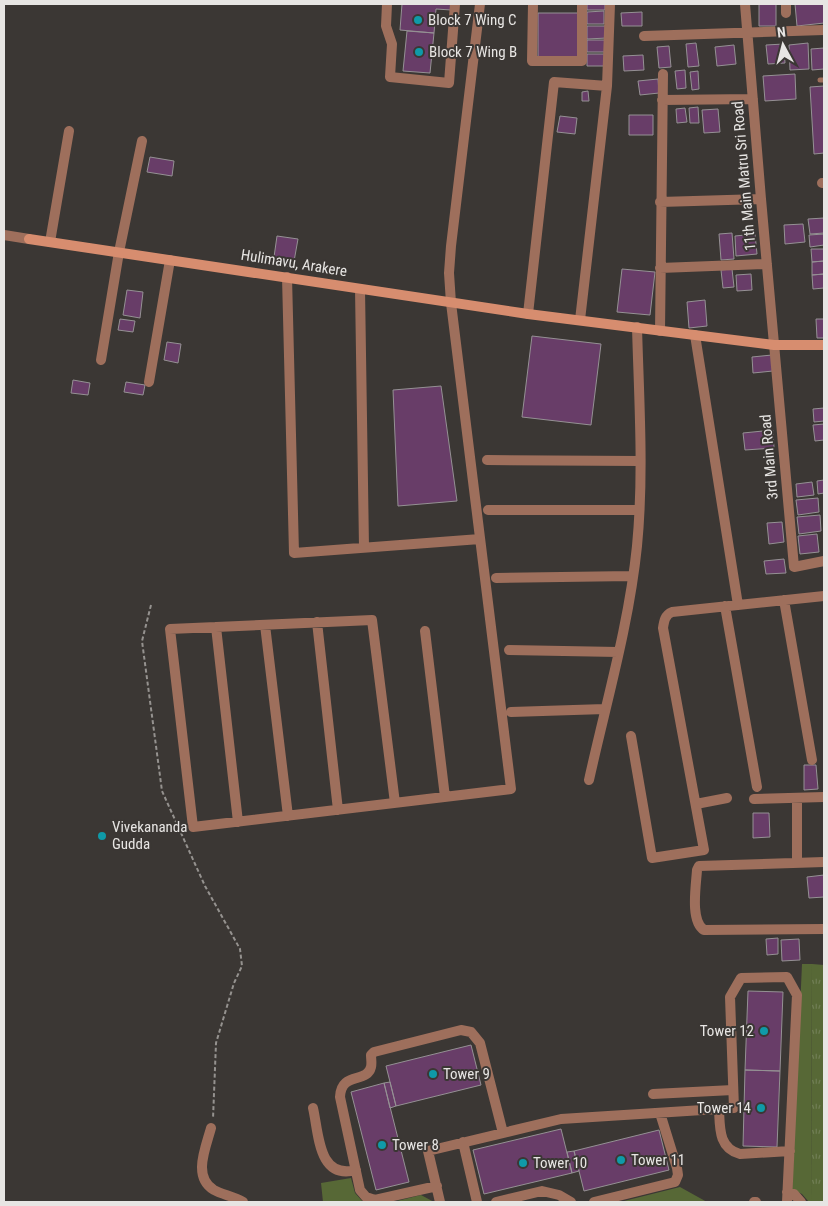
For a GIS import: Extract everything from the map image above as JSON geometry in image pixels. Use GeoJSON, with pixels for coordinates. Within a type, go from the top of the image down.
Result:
{"type":"FeatureCollection","features":[{"type":"Feature","properties":{"kind":"street"},"geometry":{"type":"LineString","coordinates":[[387,4],[386,26],[392,44],[390,77],[449,84],[456,4]]}},
{"type":"Feature","properties":{"kind":"street"},"geometry":{"type":"LineString","coordinates":[[395,803],[372,620],[170,629],[193,827],[238,822],[445,797],[511,788],[451,303],[449,273],[450,246],[480,4]]}},
{"type":"Feature","properties":{"kind":"street"},"geometry":{"type":"LineString","coordinates":[[533,4],[532,60],[582,61],[582,4]]}},
{"type":"Feature","properties":{"kind":"street"},"geometry":{"type":"LineString","coordinates":[[580,320],[607,86],[610,4]]}},
{"type":"Feature","properties":{"kind":"street","name":"11th Main Matru Sri Road"},"geometry":{"type":"LineString","coordinates":[[745,4],[774,345]]}},
{"type":"Feature","properties":{"kind":"street"},"geometry":{"type":"LineString","coordinates":[[644,36],[824,30]]}},
{"type":"Feature","properties":{"kind":"street"},"geometry":{"type":"LineString","coordinates":[[660,331],[660,202],[663,74]]}},
{"type":"Feature","properties":{"kind":"street"},"geometry":{"type":"LineString","coordinates":[[528,314],[554,82],[607,86]]}},
{"type":"Feature","properties":{"kind":"street"},"geometry":{"type":"LineString","coordinates":[[662,100],[753,99]]}},
{"type":"Feature","properties":{"kind":"street"},"geometry":{"type":"LineString","coordinates":[[50,242],[69,131]]}},
{"type":"Feature","properties":{"kind":"street"},"geometry":{"type":"LineString","coordinates":[[101,360],[119,252],[142,141]]}},
{"type":"Feature","properties":{"kind":"street"},"geometry":{"type":"LineString","coordinates":[[660,202],[761,199]]}},
{"type":"Feature","properties":{"kind":"street","name":"Hulimavu, Arakere"},"geometry":{"type":"LineString","coordinates":[[4,235],[528,314],[774,345],[824,345]]}},
{"type":"Feature","properties":{"kind":"street"},"geometry":{"type":"LineString","coordinates":[[149,382],[170,260]]}},
{"type":"Feature","properties":{"kind":"street"},"geometry":{"type":"LineString","coordinates":[[660,268],[767,264]]}},
{"type":"Feature","properties":{"kind":"street"},"geometry":{"type":"LineString","coordinates":[[287,277],[294,552],[480,539]]}},
{"type":"Feature","properties":{"kind":"street"},"geometry":{"type":"LineString","coordinates":[[360,289],[364,547]]}},
{"type":"Feature","properties":{"kind":"street"},"geometry":{"type":"LineString","coordinates":[[589,780],[618,652],[637,546],[640,461],[637,327]]}},
{"type":"Feature","properties":{"kind":"street"},"geometry":{"type":"LineString","coordinates":[[695,335],[738,605]]}},
{"type":"Feature","properties":{"kind":"street","name":"3rd Main Road"},"geometry":{"type":"LineString","coordinates":[[774,345],[794,567],[824,561]]}},
{"type":"Feature","properties":{"kind":"street"},"geometry":{"type":"LineString","coordinates":[[487,460],[640,461]]}},
{"type":"Feature","properties":{"kind":"street"},"geometry":{"type":"LineString","coordinates":[[488,510],[639,510]]}},
{"type":"Feature","properties":{"kind":"street"},"geometry":{"type":"LineString","coordinates":[[496,578],[632,576]]}},
{"type":"Feature","properties":{"kind":"street"},"geometry":{"type":"LineString","coordinates":[[631,736],[652,858],[704,850],[663,628],[664,620],[672,612],[824,596]]}},
{"type":"Feature","properties":{"kind":"street"},"geometry":{"type":"LineString","coordinates":[[784,600],[812,760]]}},
{"type":"Feature","properties":{"kind":"street"},"geometry":{"type":"LineString","coordinates":[[725,606],[757,787]]}},
{"type":"Feature","properties":{"kind":"street"},"geometry":{"type":"LineString","coordinates":[[316,622],[338,810]]}},
{"type":"Feature","properties":{"kind":"street"},"geometry":{"type":"LineString","coordinates":[[265,625],[288,816]]}},
{"type":"Feature","properties":{"kind":"street"},"geometry":{"type":"LineString","coordinates":[[216,627],[238,822]]}},
{"type":"Feature","properties":{"kind":"street"},"geometry":{"type":"LineString","coordinates":[[426,631],[445,797]]}},
{"type":"Feature","properties":{"kind":"street"},"geometry":{"type":"LineString","coordinates":[[509,650],[618,652]]}},
{"type":"Feature","properties":{"kind":"street"},"geometry":{"type":"LineString","coordinates":[[511,712],[605,709]]}},
{"type":"Feature","properties":{"kind":"street"},"geometry":{"type":"LineString","coordinates":[[754,799],[824,797]]}},
{"type":"Feature","properties":{"kind":"street"},"geometry":{"type":"LineString","coordinates":[[696,804],[727,798]]}},
{"type":"Feature","properties":{"kind":"street"},"geometry":{"type":"LineString","coordinates":[[797,798],[798,863]]}},
{"type":"Feature","properties":{"kind":"street"},"geometry":{"type":"LineString","coordinates":[[824,862],[699,866],[697,870],[697,923],[704,930],[824,929]]}},
{"type":"Feature","properties":{"kind":"street"},"geometry":{"type":"LineString","coordinates":[[440,1202],[428,1151],[561,1119],[734,1108],[730,997],[741,978],[787,978],[797,995],[787,1197],[794,1194],[801,1202]]}},
{"type":"Feature","properties":{"kind":"street"},"geometry":{"type":"LineString","coordinates":[[437,1186],[380,1200],[370,1199],[360,1190],[340,1092],[344,1083],[348,1080],[364,1076],[369,1072],[372,1066],[371,1055],[374,1052],[451,1032],[466,1030],[471,1032],[478,1039],[503,1133]]}},
{"type":"Feature","properties":{"kind":"street"},"geometry":{"type":"LineString","coordinates":[[653,1094],[733,1090]]}},
{"type":"Feature","properties":{"kind":"street"},"geometry":{"type":"LineString","coordinates":[[313,1108],[324,1158],[335,1169],[356,1170]]}},
{"type":"Feature","properties":{"kind":"street"},"geometry":{"type":"LineString","coordinates":[[719,1109],[721,1137],[726,1147],[734,1152],[740,1154],[790,1151]]}},
{"type":"Feature","properties":{"kind":"street"},"geometry":{"type":"LineString","coordinates":[[594,1202],[675,1182],[678,1175],[677,1168],[660,1113]]}},
{"type":"Feature","properties":{"kind":"street"},"geometry":{"type":"LineString","coordinates":[[211,1128],[201,1171],[205,1183],[214,1190],[243,1202]]}},
{"type":"Feature","properties":{"kind":"street"},"geometry":{"type":"LineString","coordinates":[[463,1142],[477,1202]]}},
{"type":"Feature","properties":{"kind":"street"},"geometry":{"type":"LineString","coordinates":[[496,1202],[542,1191],[559,1195],[571,1202]]}},
{"type":"Feature","properties":{"kind":"path"},"geometry":{"type":"LineString","coordinates":[[211,1128],[214,1111],[216,1043],[234,984]]}},
{"type":"Feature","properties":{"kind":"green space"},"geometry":{"type":"Polygon","coordinates":[[[802,964],[812,964],[811,1202],[802,1194],[792,1189],[802,964]]]}},
{"type":"Feature","properties":{"kind":"green space"},"geometry":{"type":"Polygon","coordinates":[[[812,964],[824,965],[824,1202],[811,1202],[812,964]]]}},
{"type":"Feature","properties":{"kind":"green space"},"geometry":{"type":"Polygon","coordinates":[[[351,1178],[355,1193],[363,1202],[323,1202],[321,1183],[351,1178]]]}},
{"type":"Feature","properties":{"kind":"green space"},"geometry":{"type":"Polygon","coordinates":[[[680,1187],[707,1202],[620,1202],[680,1187]]]}},
{"type":"Feature","properties":{"kind":"green space"},"geometry":{"type":"Polygon","coordinates":[[[421,1195],[434,1202],[393,1202],[421,1195]]]}},
{"type":"Feature","properties":{"kind":"building","name":"Block 7 Wing C"},"geometry":{"type":"Polygon","coordinates":[[[402,4],[452,4],[451,10],[436,9],[434,33],[400,30],[402,4]]]}},
{"type":"Feature","properties":{"kind":"building"},"geometry":{"type":"Polygon","coordinates":[[[587,4],[605,4],[605,10],[587,10],[587,4]]]}},
{"type":"Feature","properties":{"kind":"building"},"geometry":{"type":"Polygon","coordinates":[[[759,4],[776,4],[776,26],[759,26],[759,4]]]}},
{"type":"Feature","properties":{"kind":"building"},"geometry":{"type":"Polygon","coordinates":[[[795,4],[824,4],[824,23],[797,26],[795,4]]]}},
{"type":"Feature","properties":{"kind":"building"},"geometry":{"type":"Polygon","coordinates":[[[604,11],[604,24],[587,24],[587,12],[604,11]]]}},
{"type":"Feature","properties":{"kind":"building"},"geometry":{"type":"Polygon","coordinates":[[[642,12],[642,26],[622,26],[621,13],[642,12]]]}},
{"type":"Feature","properties":{"kind":"building"},"geometry":{"type":"Polygon","coordinates":[[[538,13],[579,13],[579,57],[538,57],[538,13]]]}},
{"type":"Feature","properties":{"kind":"building"},"geometry":{"type":"Polygon","coordinates":[[[587,26],[607,26],[607,38],[587,39],[587,26]]]}},
{"type":"Feature","properties":{"kind":"building","name":"Block 7 Wing B"},"geometry":{"type":"Polygon","coordinates":[[[407,31],[434,33],[430,73],[403,71],[407,31]]]}},
{"type":"Feature","properties":{"kind":"building"},"geometry":{"type":"Polygon","coordinates":[[[587,40],[606,40],[606,52],[587,52],[587,40]]]}},
{"type":"Feature","properties":{"kind":"building"},"geometry":{"type":"Polygon","coordinates":[[[696,43],[699,66],[688,67],[686,44],[696,43]]]}},
{"type":"Feature","properties":{"kind":"building"},"geometry":{"type":"Polygon","coordinates":[[[808,43],[809,69],[790,70],[789,45],[808,43]]]}},
{"type":"Feature","properties":{"kind":"building"},"geometry":{"type":"Polygon","coordinates":[[[784,44],[785,63],[768,64],[766,45],[784,44]]]}},
{"type":"Feature","properties":{"kind":"building"},"geometry":{"type":"Polygon","coordinates":[[[734,45],[736,64],[717,66],[715,47],[734,45]]]}},
{"type":"Feature","properties":{"kind":"building"},"geometry":{"type":"Polygon","coordinates":[[[669,46],[671,67],[659,68],[657,47],[669,46]]]}},
{"type":"Feature","properties":{"kind":"building"},"geometry":{"type":"Polygon","coordinates":[[[824,48],[824,69],[812,70],[811,49],[824,48]]]}},
{"type":"Feature","properties":{"kind":"building"},"geometry":{"type":"Polygon","coordinates":[[[587,54],[606,54],[606,66],[587,66],[587,54]]]}},
{"type":"Feature","properties":{"kind":"building"},"geometry":{"type":"Polygon","coordinates":[[[643,55],[644,70],[624,71],[623,56],[643,55]]]}},
{"type":"Feature","properties":{"kind":"building"},"geometry":{"type":"Polygon","coordinates":[[[685,70],[686,88],[677,89],[675,71],[685,70]]]}},
{"type":"Feature","properties":{"kind":"building"},"geometry":{"type":"Polygon","coordinates":[[[698,71],[699,89],[692,90],[690,72],[698,71]]]}},
{"type":"Feature","properties":{"kind":"building"},"geometry":{"type":"Polygon","coordinates":[[[795,74],[796,99],[765,101],[763,76],[795,74]]]}},
{"type":"Feature","properties":{"kind":"building"},"geometry":{"type":"Polygon","coordinates":[[[658,79],[659,93],[640,95],[638,81],[658,79]]]}},
{"type":"Feature","properties":{"kind":"building"},"geometry":{"type":"Polygon","coordinates":[[[824,86],[824,153],[814,154],[810,87],[824,86]]]}},
{"type":"Feature","properties":{"kind":"building"},"geometry":{"type":"Polygon","coordinates":[[[588,91],[589,101],[582,101],[582,92],[588,91]]]}},
{"type":"Feature","properties":{"kind":"building"},"geometry":{"type":"Polygon","coordinates":[[[698,107],[699,123],[690,123],[689,108],[698,107]]]}},
{"type":"Feature","properties":{"kind":"building"},"geometry":{"type":"Polygon","coordinates":[[[685,108],[687,122],[677,123],[676,109],[685,108]]]}},
{"type":"Feature","properties":{"kind":"building"},"geometry":{"type":"Polygon","coordinates":[[[718,109],[720,132],[704,133],[702,110],[718,109]]]}},
{"type":"Feature","properties":{"kind":"building"},"geometry":{"type":"Polygon","coordinates":[[[629,115],[653,115],[653,135],[629,135],[629,115]]]}},
{"type":"Feature","properties":{"kind":"building"},"geometry":{"type":"Polygon","coordinates":[[[560,116],[577,118],[575,134],[557,132],[560,116]]]}},
{"type":"Feature","properties":{"kind":"building"},"geometry":{"type":"Polygon","coordinates":[[[150,157],[174,161],[172,176],[147,172],[150,157]]]}},
{"type":"Feature","properties":{"kind":"building"},"geometry":{"type":"Polygon","coordinates":[[[824,218],[824,233],[810,234],[808,219],[824,218]]]}},
{"type":"Feature","properties":{"kind":"building"},"geometry":{"type":"Polygon","coordinates":[[[803,224],[805,242],[785,244],[784,225],[803,224]]]}},
{"type":"Feature","properties":{"kind":"building"},"geometry":{"type":"Polygon","coordinates":[[[732,233],[734,259],[721,260],[719,234],[732,233]]]}},
{"type":"Feature","properties":{"kind":"building"},"geometry":{"type":"Polygon","coordinates":[[[755,234],[757,254],[736,256],[735,236],[755,234]]]}},
{"type":"Feature","properties":{"kind":"building"},"geometry":{"type":"Polygon","coordinates":[[[824,234],[824,245],[810,247],[809,235],[824,234]]]}},
{"type":"Feature","properties":{"kind":"building"},"geometry":{"type":"Polygon","coordinates":[[[277,236],[298,239],[293,267],[273,264],[277,236]]]}},
{"type":"Feature","properties":{"kind":"building"},"geometry":{"type":"Polygon","coordinates":[[[811,249],[824,249],[824,261],[812,262],[811,249]]]}},
{"type":"Feature","properties":{"kind":"building"},"geometry":{"type":"Polygon","coordinates":[[[824,261],[824,274],[812,275],[812,262],[824,261]]]}},
{"type":"Feature","properties":{"kind":"building"},"geometry":{"type":"Polygon","coordinates":[[[622,269],[655,272],[650,315],[617,312],[622,269]]]}},
{"type":"Feature","properties":{"kind":"building"},"geometry":{"type":"Polygon","coordinates":[[[732,269],[734,287],[723,288],[721,270],[732,269]]]}},
{"type":"Feature","properties":{"kind":"building"},"geometry":{"type":"Polygon","coordinates":[[[751,274],[752,290],[737,291],[736,275],[751,274]]]}},
{"type":"Feature","properties":{"kind":"building"},"geometry":{"type":"Polygon","coordinates":[[[824,274],[824,288],[813,289],[812,275],[824,274]]]}},
{"type":"Feature","properties":{"kind":"building"},"geometry":{"type":"Polygon","coordinates":[[[127,290],[143,292],[140,318],[123,315],[127,290]]]}},
{"type":"Feature","properties":{"kind":"building"},"geometry":{"type":"Polygon","coordinates":[[[705,300],[707,326],[689,328],[687,302],[705,300]]]}},
{"type":"Feature","properties":{"kind":"building"},"geometry":{"type":"Polygon","coordinates":[[[120,319],[135,321],[133,332],[118,330],[120,319]]]}},
{"type":"Feature","properties":{"kind":"building"},"geometry":{"type":"Polygon","coordinates":[[[816,319],[824,319],[824,338],[817,338],[816,319]]]}},
{"type":"Feature","properties":{"kind":"building"},"geometry":{"type":"Polygon","coordinates":[[[532,336],[601,344],[591,425],[522,417],[532,336]]]}},
{"type":"Feature","properties":{"kind":"building"},"geometry":{"type":"Polygon","coordinates":[[[167,342],[181,344],[178,363],[164,360],[167,342]]]}},
{"type":"Feature","properties":{"kind":"building"},"geometry":{"type":"Polygon","coordinates":[[[772,355],[773,371],[753,373],[752,357],[772,355]]]}},
{"type":"Feature","properties":{"kind":"building"},"geometry":{"type":"Polygon","coordinates":[[[73,380],[90,383],[88,395],[71,393],[73,380]]]}},
{"type":"Feature","properties":{"kind":"building"},"geometry":{"type":"Polygon","coordinates":[[[126,382],[145,385],[143,395],[124,392],[126,382]]]}},
{"type":"Feature","properties":{"kind":"building"},"geometry":{"type":"Polygon","coordinates":[[[441,386],[457,501],[398,506],[393,390],[441,386]]]}},
{"type":"Feature","properties":{"kind":"building"},"geometry":{"type":"Polygon","coordinates":[[[824,408],[824,421],[814,422],[813,409],[824,408]]]}},
{"type":"Feature","properties":{"kind":"building"},"geometry":{"type":"Polygon","coordinates":[[[824,424],[824,440],[815,441],[813,425],[824,424]]]}},
{"type":"Feature","properties":{"kind":"building"},"geometry":{"type":"Polygon","coordinates":[[[773,430],[774,448],[745,450],[743,433],[773,430]]]}},
{"type":"Feature","properties":{"kind":"building"},"geometry":{"type":"Polygon","coordinates":[[[824,480],[824,493],[818,494],[817,481],[824,480]]]}},
{"type":"Feature","properties":{"kind":"building"},"geometry":{"type":"Polygon","coordinates":[[[812,482],[814,495],[797,497],[796,484],[812,482]]]}},
{"type":"Feature","properties":{"kind":"building"},"geometry":{"type":"Polygon","coordinates":[[[818,498],[819,512],[798,515],[796,500],[818,498]]]}},
{"type":"Feature","properties":{"kind":"building"},"geometry":{"type":"Polygon","coordinates":[[[820,515],[821,531],[799,534],[797,517],[820,515]]]}},
{"type":"Feature","properties":{"kind":"building"},"geometry":{"type":"Polygon","coordinates":[[[782,522],[784,542],[769,544],[767,523],[782,522]]]}},
{"type":"Feature","properties":{"kind":"building"},"geometry":{"type":"Polygon","coordinates":[[[817,534],[819,552],[800,554],[798,536],[817,534]]]}},
{"type":"Feature","properties":{"kind":"building"},"geometry":{"type":"Polygon","coordinates":[[[784,559],[786,573],[766,574],[764,561],[784,559]]]}},
{"type":"Feature","properties":{"kind":"building"},"geometry":{"type":"Polygon","coordinates":[[[804,765],[816,765],[818,789],[804,790],[804,765]]]}},
{"type":"Feature","properties":{"kind":"building"},"geometry":{"type":"Polygon","coordinates":[[[753,813],[769,813],[770,837],[753,838],[753,813]]]}},
{"type":"Feature","properties":{"kind":"building"},"geometry":{"type":"Polygon","coordinates":[[[824,875],[824,897],[809,898],[807,877],[824,875]]]}},
{"type":"Feature","properties":{"kind":"building"},"geometry":{"type":"Polygon","coordinates":[[[778,938],[778,954],[767,955],[766,939],[778,938]]]}},
{"type":"Feature","properties":{"kind":"building"},"geometry":{"type":"Polygon","coordinates":[[[799,939],[800,960],[782,961],[781,940],[799,939]]]}},
{"type":"Feature","properties":{"kind":"building","name":"Tower 12"},"geometry":{"type":"Polygon","coordinates":[[[748,991],[783,992],[780,1071],[745,1070],[748,991]]]}},
{"type":"Feature","properties":{"kind":"building","name":"Tower 9"},"geometry":{"type":"Polygon","coordinates":[[[471,1045],[481,1085],[396,1106],[386,1066],[471,1045]]]}},
{"type":"Feature","properties":{"kind":"building","name":"Tower 14"},"geometry":{"type":"Polygon","coordinates":[[[745,1070],[780,1071],[777,1147],[743,1146],[745,1070]]]}},
{"type":"Feature","properties":{"kind":"building"},"geometry":{"type":"Polygon","coordinates":[[[390,1082],[396,1106],[390,1108],[384,1083],[390,1082]]]}},
{"type":"Feature","properties":{"kind":"building","name":"Tower 8"},"geometry":{"type":"Polygon","coordinates":[[[384,1083],[409,1182],[376,1190],[351,1092],[384,1083]]]}},
{"type":"Feature","properties":{"kind":"building","name":"Tower 10"},"geometry":{"type":"Polygon","coordinates":[[[561,1129],[572,1173],[484,1194],[473,1150],[561,1129]]]}},
{"type":"Feature","properties":{"kind":"building","name":"Tower 11"},"geometry":{"type":"Polygon","coordinates":[[[659,1130],[669,1170],[584,1191],[574,1151],[659,1130]]]}},
{"type":"Feature","properties":{"kind":"building"},"geometry":{"type":"Polygon","coordinates":[[[574,1151],[579,1171],[572,1173],[567,1152],[574,1151]]]}},
{"type":"Feature","properties":{"kind":"place","name":"Block 7 Wing C"},"geometry":{"type":"Point","coordinates":[418,20]}},
{"type":"Feature","properties":{"kind":"place","name":"Block 7 Wing B"},"geometry":{"type":"Point","coordinates":[419,52]}},
{"type":"Feature","properties":{"kind":"place","name":"Vivekananda Gudda"},"geometry":{"type":"Point","coordinates":[102,836]}},
{"type":"Feature","properties":{"kind":"place","name":"Tower 12"},"geometry":{"type":"Point","coordinates":[764,1031]}},
{"type":"Feature","properties":{"kind":"place","name":"Tower 9"},"geometry":{"type":"Point","coordinates":[433,1074]}},
{"type":"Feature","properties":{"kind":"place","name":"Tower 14"},"geometry":{"type":"Point","coordinates":[761,1108]}},
{"type":"Feature","properties":{"kind":"place","name":"Tower 8"},"geometry":{"type":"Point","coordinates":[382,1145]}},
{"type":"Feature","properties":{"kind":"place","name":"Tower 11"},"geometry":{"type":"Point","coordinates":[621,1160]}},
{"type":"Feature","properties":{"kind":"place","name":"Tower 10"},"geometry":{"type":"Point","coordinates":[523,1163]}}]}
